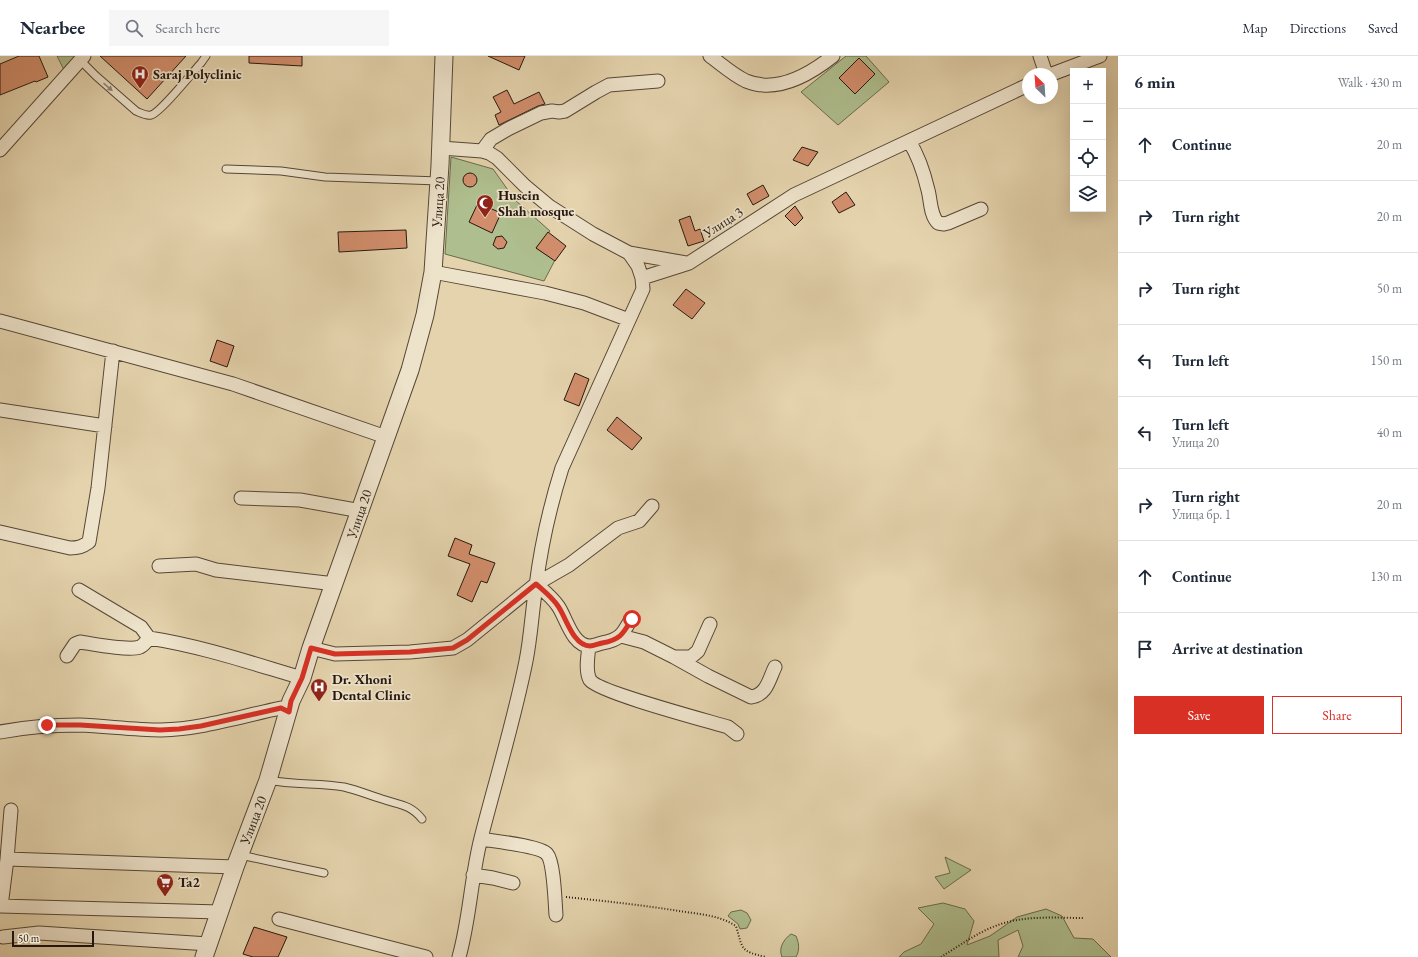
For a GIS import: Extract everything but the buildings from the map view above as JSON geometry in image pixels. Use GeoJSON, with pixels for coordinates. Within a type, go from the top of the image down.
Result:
{"type":"FeatureCollection","features":[{"type":"Feature","properties":{"kind":"street","name":"Улица 20"},"geometry":{"type":"LineString","coordinates":[[206,950],[237,861],[268,780],[291,701],[302,678],[311,648],[361,510],[412,362],[425,315],[433,272],[440,181],[444,56]]}},
{"type":"Feature","properties":{"kind":"street"},"geometry":{"type":"LineString","coordinates":[[710,56],[746,81],[769,85],[786,84],[795,80],[833,56]]}},
{"type":"Feature","properties":{"kind":"street"},"geometry":{"type":"LineString","coordinates":[[1040,56],[1044,68]]}},
{"type":"Feature","properties":{"kind":"street"},"geometry":{"type":"LineString","coordinates":[[1058,72],[1100,56]]}},
{"type":"Feature","properties":{"kind":"street"},"geometry":{"type":"LineString","coordinates":[[0,150],[82,58]]}},
{"type":"Feature","properties":{"kind":"street"},"geometry":{"type":"LineString","coordinates":[[482,151],[491,139],[508,129],[541,113],[565,111],[609,85],[658,81]]}},
{"type":"Feature","properties":{"kind":"street","name":"Улица 3"},"geometry":{"type":"LineString","coordinates":[[642,278],[690,263],[794,195],[1022,88]]}},
{"type":"Feature","properties":{"kind":"street"},"geometry":{"type":"LineString","coordinates":[[909,141],[918,157],[928,190],[933,215],[938,222],[944,224],[948,223],[981,209]]}},
{"type":"Feature","properties":{"kind":"street"},"geometry":{"type":"LineString","coordinates":[[441,148],[482,151],[489,153],[497,158],[525,186],[549,206],[593,234],[629,253],[690,263]]}},
{"type":"Feature","properties":{"kind":"street"},"geometry":{"type":"LineString","coordinates":[[459,957],[463,943],[473,875],[481,839],[509,735],[526,660],[536,584],[549,515],[562,468],[643,289],[642,278],[638,266],[629,253]]}},
{"type":"Feature","properties":{"kind":"street"},"geometry":{"type":"LineString","coordinates":[[433,272],[545,293],[584,303],[629,320]]}},
{"type":"Feature","properties":{"kind":"street"},"geometry":{"type":"LineString","coordinates":[[0,321],[233,384],[386,437]]}},
{"type":"Feature","properties":{"kind":"street"},"geometry":{"type":"LineString","coordinates":[[0,532],[78,548],[89,542],[98,488],[113,352]]}},
{"type":"Feature","properties":{"kind":"street"},"geometry":{"type":"LineString","coordinates":[[0,410],[105,426]]}},
{"type":"Feature","properties":{"kind":"street"},"geometry":{"type":"LineString","coordinates":[[241,498],[300,500],[361,510]]}},
{"type":"Feature","properties":{"kind":"street"},"geometry":{"type":"LineString","coordinates":[[311,648],[335,654],[410,652],[453,648],[467,640],[536,584],[569,565],[618,528],[639,521],[652,506]]}},
{"type":"Feature","properties":{"kind":"street"},"geometry":{"type":"LineString","coordinates":[[159,566],[196,564],[216,570],[335,584]]}},
{"type":"Feature","properties":{"kind":"street"},"geometry":{"type":"LineString","coordinates":[[536,584],[546,592],[556,604],[573,636],[583,644],[589,646],[611,641],[621,636],[632,619]]}},
{"type":"Feature","properties":{"kind":"street"},"geometry":{"type":"LineString","coordinates":[[79,590],[141,628],[148,638],[174,642],[220,653],[302,678]]}},
{"type":"Feature","properties":{"kind":"street"},"geometry":{"type":"LineString","coordinates":[[674,657],[691,657],[695,655],[704,640],[710,624]]}},
{"type":"Feature","properties":{"kind":"street"},"geometry":{"type":"LineString","coordinates":[[621,636],[653,646],[708,676],[752,697],[758,696],[766,689],[775,667]]}},
{"type":"Feature","properties":{"kind":"street"},"geometry":{"type":"LineString","coordinates":[[66,656],[75,644],[80,642],[129,648],[139,647],[145,643],[148,638]]}},
{"type":"Feature","properties":{"kind":"street"},"geometry":{"type":"LineString","coordinates":[[589,646],[589,673],[590,680],[594,684],[640,701],[728,727],[736,734]]}},
{"type":"Feature","properties":{"kind":"street"},"geometry":{"type":"LineString","coordinates":[[0,732],[47,725],[80,725],[160,730],[179,729],[201,726],[281,708],[289,712]]}},
{"type":"Feature","properties":{"kind":"street"},"geometry":{"type":"LineString","coordinates":[[11,810],[7,859],[0,906],[220,912]]}},
{"type":"Feature","properties":{"kind":"street"},"geometry":{"type":"LineString","coordinates":[[481,839],[538,849],[547,854],[552,865],[556,915]]}},
{"type":"Feature","properties":{"kind":"street"},"geometry":{"type":"LineString","coordinates":[[7,859],[237,861]]}},
{"type":"Feature","properties":{"kind":"street"},"geometry":{"type":"LineString","coordinates":[[473,875],[513,883]]}},
{"type":"Feature","properties":{"kind":"street"},"geometry":{"type":"LineString","coordinates":[[279,918],[426,957]]}},
{"type":"Feature","properties":{"kind":"street"},"geometry":{"type":"LineString","coordinates":[[3,937],[39,934],[206,950]]}},
{"type":"Feature","properties":{"kind":"lane"},"geometry":{"type":"LineString","coordinates":[[82,58],[96,76],[136,111],[150,116],[155,114],[166,103],[206,56]]}},
{"type":"Feature","properties":{"kind":"lane"},"geometry":{"type":"LineString","coordinates":[[226,169],[281,171],[325,177],[440,181]]}},
{"type":"Feature","properties":{"kind":"lane"},"geometry":{"type":"LineString","coordinates":[[268,780],[292,784],[332,786],[357,790],[382,800],[409,807],[422,819]]}},
{"type":"Feature","properties":{"kind":"lane"},"geometry":{"type":"LineString","coordinates":[[237,861],[324,873]]}},
{"type":"Feature","properties":{"kind":"path"},"geometry":{"type":"LineString","coordinates":[[555,895],[651,907],[698,914],[725,920],[736,926],[740,944],[744,950],[749,953],[766,957]]}},
{"type":"Feature","properties":{"kind":"path"},"geometry":{"type":"LineString","coordinates":[[941,957],[984,931],[999,924],[1024,919],[1084,918]]}},
{"type":"Feature","properties":{"kind":"green space"},"geometry":{"type":"Polygon","coordinates":[[[57,56],[84,56],[65,72],[57,56]]]}},
{"type":"Feature","properties":{"kind":"green space"},"geometry":{"type":"Polygon","coordinates":[[[846,56],[866,56],[889,82],[838,125],[801,92],[846,56]]]}},
{"type":"Feature","properties":{"kind":"green space"},"geometry":{"type":"Polygon","coordinates":[[[451,157],[493,169],[515,200],[550,231],[536,248],[555,260],[544,281],[445,254],[451,157]]]}},
{"type":"Feature","properties":{"kind":"green space"},"geometry":{"type":"Polygon","coordinates":[[[945,857],[971,870],[944,889],[935,877],[950,873],[945,857]]]}},
{"type":"Feature","properties":{"kind":"green space"},"geometry":{"type":"Polygon","coordinates":[[[943,903],[965,909],[974,921],[967,945],[990,936],[1017,917],[1046,909],[1062,916],[1074,938],[1093,939],[1111,957],[1018,957],[1023,946],[1018,930],[998,940],[999,957],[899,957],[904,952],[921,944],[934,924],[918,908],[943,903]]]}},
{"type":"Feature","properties":{"kind":"green space"},"geometry":{"type":"Polygon","coordinates":[[[741,910],[747,913],[751,920],[747,928],[740,929],[738,924],[728,916],[731,912],[741,910]]]}},
{"type":"Feature","properties":{"kind":"green space"},"geometry":{"type":"Polygon","coordinates":[[[791,934],[796,936],[799,946],[798,952],[796,957],[782,957],[782,944],[791,934]]]}},
{"type":"Feature","properties":{"kind":"place","name":"Saraj Polyclinic"},"geometry":{"type":"Point","coordinates":[140,89]}},
{"type":"Feature","properties":{"kind":"place","name":"Husein Shah mosque"},"geometry":{"type":"Point","coordinates":[485,218]}},
{"type":"Feature","properties":{"kind":"place","name":"Dr. Xhoni Dental Clinic"},"geometry":{"type":"Point","coordinates":[319,702]}},
{"type":"Feature","properties":{"kind":"place","name":"Ta2"},"geometry":{"type":"Point","coordinates":[165,897]}},
{"type":"Feature","properties":{"kind":"route"},"geometry":{"type":"LineString","coordinates":[[47,725],[80,725],[160,730],[179,729],[201,726],[281,708],[289,712],[291,701],[302,678],[311,648],[335,654],[410,652],[453,648],[462,644],[536,584],[554,600],[573,636],[583,644],[589,646],[616,639],[621,636],[632,619]]}}]}
